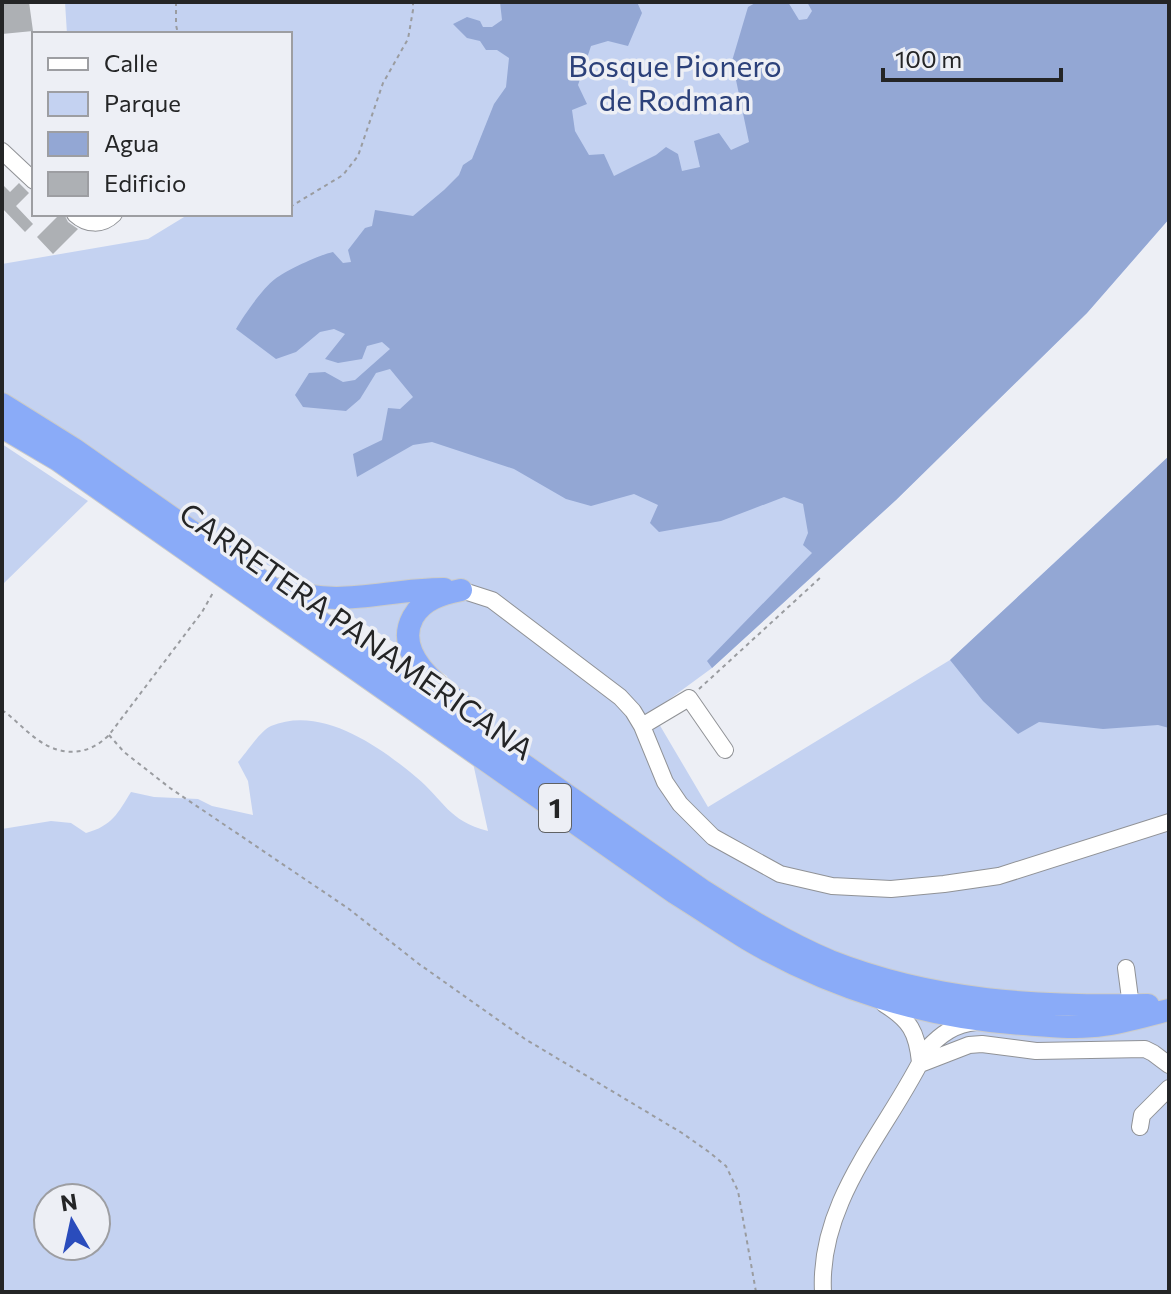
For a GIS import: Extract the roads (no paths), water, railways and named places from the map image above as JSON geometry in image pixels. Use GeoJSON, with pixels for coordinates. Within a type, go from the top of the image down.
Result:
{"type":"FeatureCollection","features":[{"type":"Feature","properties":{"kind":"highway","name":"CARRETERA PANAMERICANA"},"geometry":{"type":"LineString","coordinates":[[2,404],[74,449],[702,890],[763,928],[829,960],[926,990],[1028,1005],[1169,1008]]}},
{"type":"Feature","properties":{"kind":"highway","name":"CARRETERA PANAMERICANA"},"geometry":{"type":"LineString","coordinates":[[2,427],[58,460],[675,893],[748,940],[801,967],[863,993],[923,1010],[983,1022],[1061,1027],[1103,1025],[1169,1008]]}},
{"type":"Feature","properties":{"kind":"highway"},"geometry":{"type":"LineString","coordinates":[[262,581],[305,596],[329,599],[428,589],[461,590]]}},
{"type":"Feature","properties":{"kind":"highway"},"geometry":{"type":"LineString","coordinates":[[461,590],[435,597],[415,613],[408,632],[408,644],[414,659],[424,672],[595,815]]}},
{"type":"Feature","properties":{"kind":"street"},"geometry":{"type":"LineString","coordinates":[[2,151],[32,179]]}},
{"type":"Feature","properties":{"kind":"street"},"geometry":{"type":"LineString","coordinates":[[77,216],[82,221],[96,224],[112,216]]}},
{"type":"Feature","properties":{"kind":"street"},"geometry":{"type":"LineString","coordinates":[[461,590],[492,600],[620,697],[642,726],[665,782],[680,804],[713,837],[780,874],[832,886],[891,889],[944,884],[999,876],[1169,822]]}},
{"type":"Feature","properties":{"kind":"street"},"geometry":{"type":"LineString","coordinates":[[642,726],[689,698],[725,750]]}},
{"type":"Feature","properties":{"kind":"street"},"geometry":{"type":"LineString","coordinates":[[1126,968],[1131,1006]]}},
{"type":"Feature","properties":{"kind":"street"},"geometry":{"type":"LineString","coordinates":[[863,993],[905,1018],[916,1036],[920,1064]]}},
{"type":"Feature","properties":{"kind":"street"},"geometry":{"type":"LineString","coordinates":[[823,1292],[829,1231],[846,1188],[927,1049],[952,1028],[983,1022]]}},
{"type":"Feature","properties":{"kind":"street"},"geometry":{"type":"LineString","coordinates":[[920,1064],[969,1045],[982,1044],[1036,1051],[1145,1049],[1169,1065]]}},
{"type":"Feature","properties":{"kind":"street"},"geometry":{"type":"LineString","coordinates":[[1140,1127],[1142,1115],[1169,1088]]}},
{"type":"Feature","properties":{"kind":"water"},"geometry":{"type":"Polygon","coordinates":[[[500,2],[637,2],[642,13],[628,46],[608,41],[591,46],[578,85],[587,104],[572,110],[575,131],[589,155],[604,154],[614,176],[666,147],[678,154],[682,171],[700,167],[694,141],[719,133],[731,150],[749,142],[732,61],[748,7],[757,2],[788,2],[799,20],[807,19],[812,11],[807,2],[1169,2],[1169,219],[1087,313],[896,500],[712,668],[707,661],[812,553],[803,545],[808,533],[803,504],[784,497],[721,521],[659,532],[650,523],[658,505],[634,494],[591,506],[566,499],[514,469],[432,442],[413,445],[357,477],[353,454],[382,440],[388,408],[400,409],[413,397],[390,369],[376,373],[360,399],[346,411],[303,407],[295,395],[309,373],[325,372],[343,382],[355,380],[390,349],[382,342],[367,346],[362,359],[338,363],[325,359],[345,334],[334,329],[320,332],[296,352],[276,359],[236,329],[275,279],[303,263],[333,252],[343,263],[351,262],[348,250],[365,228],[372,226],[375,210],[413,216],[444,190],[459,175],[463,165],[472,159],[494,104],[506,87],[509,58],[497,50],[486,50],[480,41],[467,38],[453,24],[467,17],[480,21],[483,27],[492,27],[502,20],[500,2]]]}},
{"type":"Feature","properties":{"kind":"water"},"geometry":{"type":"Polygon","coordinates":[[[1169,456],[1169,728],[1158,725],[1103,729],[1039,722],[1018,734],[983,701],[950,660],[1169,456]]]}},
{"type":"Feature","properties":{"kind":"park label","name":"Bosque Pionero de Rodman"},"geometry":{"type":"Point","coordinates":[675,84]}}]}
